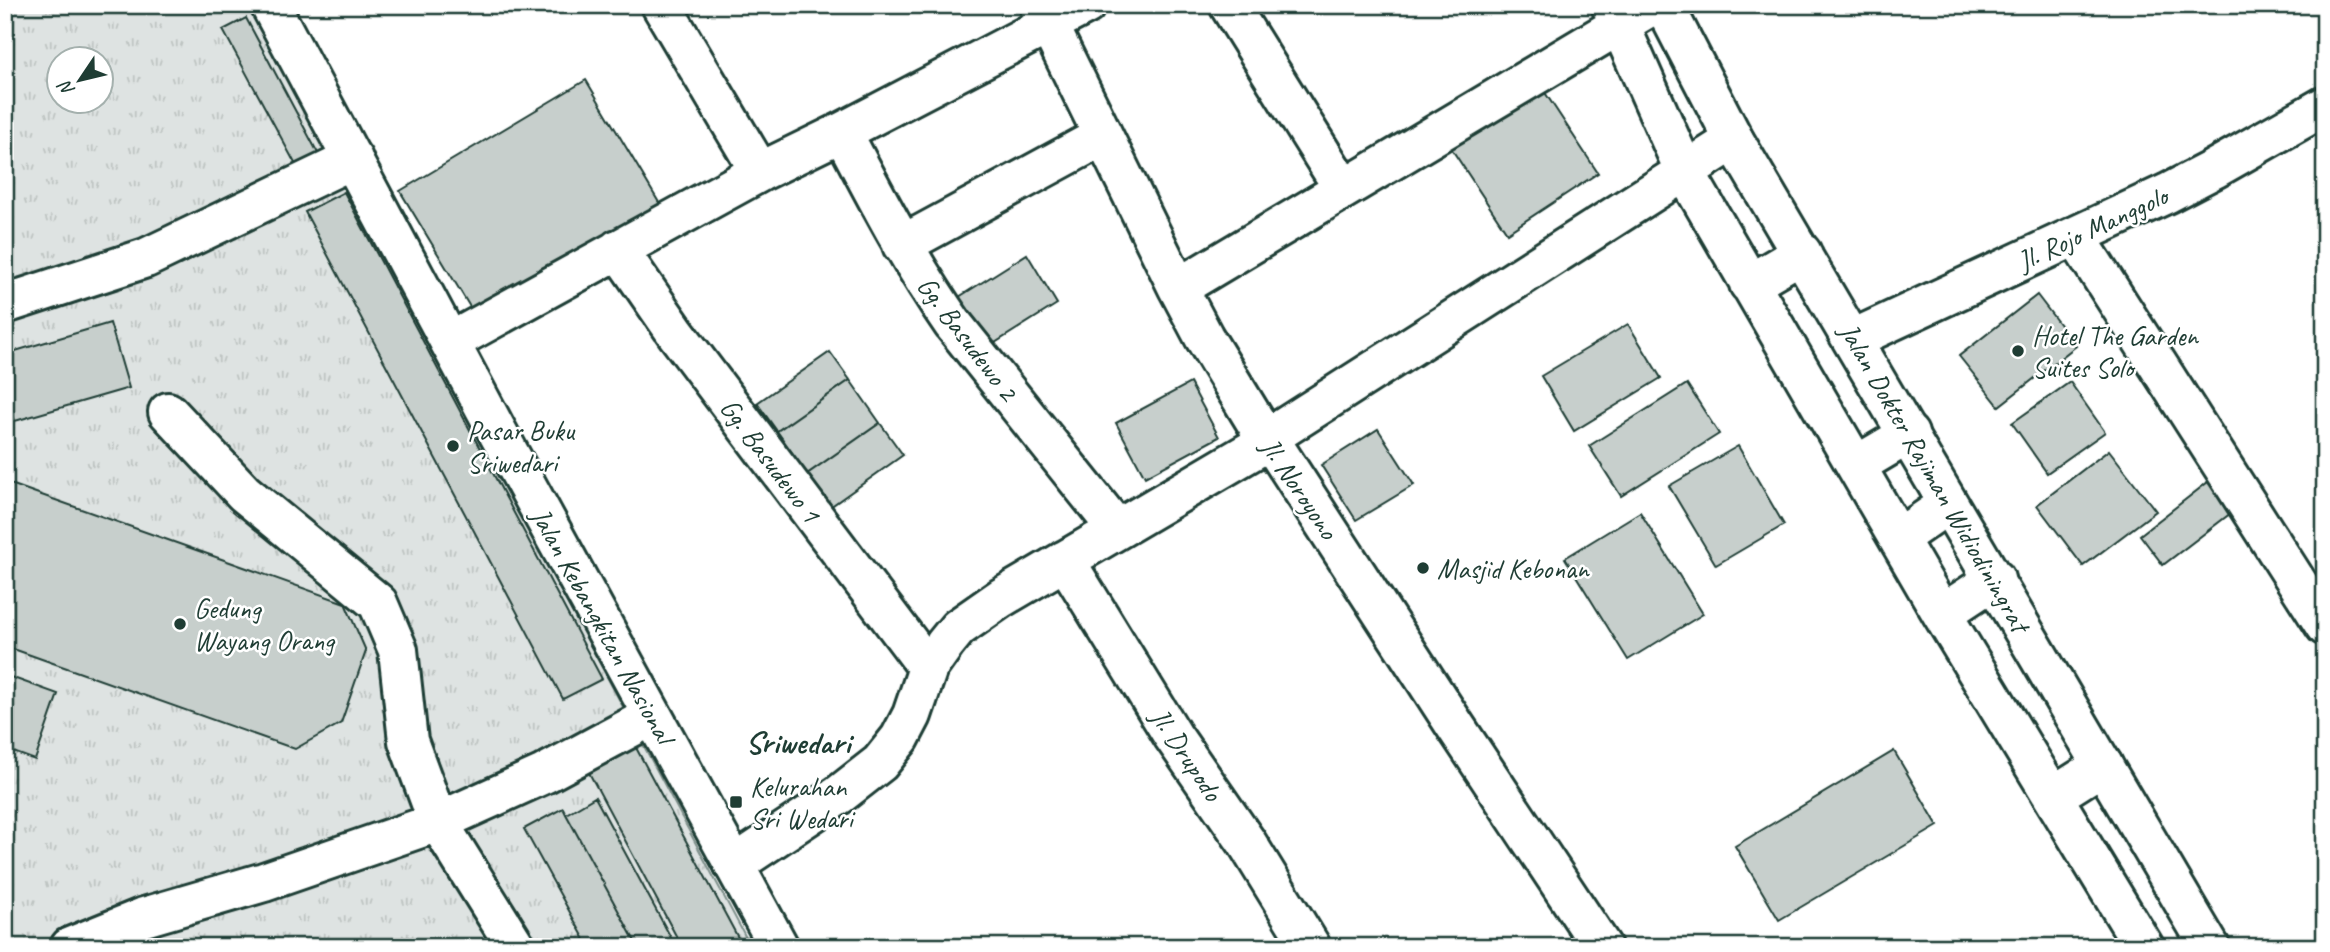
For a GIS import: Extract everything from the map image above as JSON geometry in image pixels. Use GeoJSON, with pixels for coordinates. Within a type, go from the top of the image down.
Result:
{"type":"FeatureCollection","features":[{"type":"Feature","properties":{"kind":"street","name":"Jalan Kebangkitan Nasional"},"geometry":{"type":"LineString","coordinates":[[270,5],[779,947]]}},
{"type":"Feature","properties":{"kind":"street"},"geometry":{"type":"LineString","coordinates":[[661,5],[760,172]]}},
{"type":"Feature","properties":{"kind":"street"},"geometry":{"type":"LineString","coordinates":[[450,342],[760,172],[842,132],[1044,15],[1086,5]]}},
{"type":"Feature","properties":{"kind":"street"},"geometry":{"type":"LineString","coordinates":[[1229,5],[1343,188]]}},
{"type":"Feature","properties":{"kind":"street"},"geometry":{"type":"LineString","coordinates":[[1178,288],[1343,188],[1615,15],[1653,5]]}},
{"type":"Feature","properties":{"kind":"street","name":"Jalan Dokter Rajiman Widiodiningrat"},"geometry":{"type":"LineString","coordinates":[[1664,5],[1734,140],[2210,947]]}},
{"type":"Feature","properties":{"kind":"street","name":"Jl. Noroyono"},"geometry":{"type":"LineString","coordinates":[[1044,15],[1204,337],[1602,947]]}},
{"type":"Feature","properties":{"kind":"street"},"geometry":{"type":"LineString","coordinates":[[1615,15],[1684,170],[1942,614],[2144,947]]}},
{"type":"Feature","properties":{"kind":"street","name":"Jl. Rojo Manggolo"},"geometry":{"type":"LineString","coordinates":[[1853,339],[2076,237],[2214,169],[2325,106]]}},
{"type":"Feature","properties":{"kind":"street","name":"Gg. Basudewo 2"},"geometry":{"type":"LineString","coordinates":[[842,132],[915,269],[953,324],[1117,529]]}},
{"type":"Feature","properties":{"kind":"street"},"geometry":{"type":"LineString","coordinates":[[902,245],[1103,136]]}},
{"type":"Feature","properties":{"kind":"street"},"geometry":{"type":"LineString","coordinates":[[734,865],[839,795],[880,763],[900,738],[912,715],[928,668],[945,644],[968,621],[1269,439],[1734,140]]}},
{"type":"Feature","properties":{"kind":"street"},"geometry":{"type":"LineString","coordinates":[[5,304],[146,258],[353,159]]}},
{"type":"Feature","properties":{"kind":"street"},"geometry":{"type":"LineString","coordinates":[[2076,237],[2325,626]]}},
{"type":"Feature","properties":{"kind":"street","name":"Gg. Basudewo 1"},"geometry":{"type":"LineString","coordinates":[[618,249],[676,333],[928,668]]}},
{"type":"Feature","properties":{"kind":"street"},"geometry":{"type":"LineString","coordinates":[[1749,284],[1802,253]]}},
{"type":"Feature","properties":{"kind":"street"},"geometry":{"type":"LineString","coordinates":[[168,412],[244,493],[378,603],[398,650],[408,741],[438,822],[516,947]]}},
{"type":"Feature","properties":{"kind":"street"},"geometry":{"type":"LineString","coordinates":[[1857,465],[1909,434]]}},
{"type":"Feature","properties":{"kind":"street"},"geometry":{"type":"LineString","coordinates":[[1899,538],[1948,504]]}},
{"type":"Feature","properties":{"kind":"street","name":"Jl. Drupodo"},"geometry":{"type":"LineString","coordinates":[[1065,560],[1173,736],[1247,843],[1311,947]]}},
{"type":"Feature","properties":{"kind":"street"},"geometry":{"type":"LineString","coordinates":[[1942,614],[1994,579]]}},
{"type":"Feature","properties":{"kind":"street"},"geometry":{"type":"LineString","coordinates":[[70,947],[144,917],[264,882],[438,822],[544,774],[652,716]]}},
{"type":"Feature","properties":{"kind":"street"},"geometry":{"type":"LineString","coordinates":[[2054,796],[2103,765]]}},
{"type":"Feature","properties":{"kind":"green space"},"geometry":{"type":"Polygon","coordinates":[[[5,5],[249,5],[751,947],[5,947],[5,5]]]}},
{"type":"Feature","properties":{"kind":"building"},"geometry":{"type":"Polygon","coordinates":[[[246,18],[320,157],[298,169],[223,30],[246,18]]]}},
{"type":"Feature","properties":{"kind":"building"},"geometry":{"type":"Polygon","coordinates":[[[586,80],[661,206],[476,317],[400,191],[586,80]]]}},
{"type":"Feature","properties":{"kind":"building"},"geometry":{"type":"Polygon","coordinates":[[[1538,82],[1598,173],[1507,233],[1447,142],[1538,82]]]}},
{"type":"Feature","properties":{"kind":"building","name":"Pasar Buku Sriwedari"},"geometry":{"type":"Polygon","coordinates":[[[344,192],[602,679],[563,699],[305,212],[344,192]]]}},
{"type":"Feature","properties":{"kind":"building"},"geometry":{"type":"Polygon","coordinates":[[[1027,254],[1057,304],[982,351],[951,302],[1027,254]]]}},
{"type":"Feature","properties":{"kind":"building","name":"Hotel The Garden Suites Solo"},"geometry":{"type":"Polygon","coordinates":[[[2037,295],[2076,346],[1999,406],[1959,356],[2037,295]]]}},
{"type":"Feature","properties":{"kind":"building"},"geometry":{"type":"Polygon","coordinates":[[[110,323],[129,388],[15,421],[5,388],[5,354],[110,323]]]}},
{"type":"Feature","properties":{"kind":"building"},"geometry":{"type":"Polygon","coordinates":[[[1628,324],[1661,378],[1574,431],[1541,376],[1628,324]]]}},
{"type":"Feature","properties":{"kind":"building"},"geometry":{"type":"Polygon","coordinates":[[[830,352],[850,380],[777,431],[757,403],[830,352]]]}},
{"type":"Feature","properties":{"kind":"building"},"geometry":{"type":"Polygon","coordinates":[[[850,380],[880,423],[807,474],[777,431],[850,380]]]}},
{"type":"Feature","properties":{"kind":"building"},"geometry":{"type":"Polygon","coordinates":[[[2070,382],[2105,432],[2047,473],[2012,423],[2070,382]]]}},
{"type":"Feature","properties":{"kind":"building"},"geometry":{"type":"Polygon","coordinates":[[[1190,383],[1219,437],[1145,477],[1116,423],[1190,383]]]}},
{"type":"Feature","properties":{"kind":"building"},"geometry":{"type":"Polygon","coordinates":[[[1687,384],[1719,434],[1621,496],[1589,446],[1687,384]]]}},
{"type":"Feature","properties":{"kind":"building"},"geometry":{"type":"Polygon","coordinates":[[[880,423],[903,455],[830,507],[807,474],[880,423]]]}},
{"type":"Feature","properties":{"kind":"building"},"geometry":{"type":"Polygon","coordinates":[[[1378,429],[1414,485],[1356,520],[1321,465],[1378,429]]]}},
{"type":"Feature","properties":{"kind":"building"},"geometry":{"type":"Polygon","coordinates":[[[1738,446],[1784,525],[1716,565],[1669,486],[1738,446]]]}},
{"type":"Feature","properties":{"kind":"building"},"geometry":{"type":"Polygon","coordinates":[[[2109,450],[2156,511],[2083,566],[2037,505],[2109,450]]]}},
{"type":"Feature","properties":{"kind":"building","name":"Gedung Wayang Orang"},"geometry":{"type":"Polygon","coordinates":[[[5,482],[345,603],[366,651],[341,723],[295,749],[5,646],[5,482]]]}},
{"type":"Feature","properties":{"kind":"building"},"geometry":{"type":"Polygon","coordinates":[[[2208,482],[2231,513],[2163,565],[2140,535],[2208,482]]]}},
{"type":"Feature","properties":{"kind":"building"},"geometry":{"type":"Polygon","coordinates":[[[1640,512],[1703,614],[1628,660],[1565,558],[1640,512]]]}},
{"type":"Feature","properties":{"kind":"building"},"geometry":{"type":"Polygon","coordinates":[[[5,675],[58,694],[35,760],[5,749],[5,675]]]}},
{"type":"Feature","properties":{"kind":"building"},"geometry":{"type":"Polygon","coordinates":[[[634,744],[743,947],[682,947],[587,769],[634,744]]]}},
{"type":"Feature","properties":{"kind":"building"},"geometry":{"type":"Polygon","coordinates":[[[1894,751],[1938,826],[1779,920],[1735,846],[1894,751]]]}},
{"type":"Feature","properties":{"kind":"building"},"geometry":{"type":"Polygon","coordinates":[[[595,797],[676,947],[638,947],[566,814],[595,797]]]}},
{"type":"Feature","properties":{"kind":"building"},"geometry":{"type":"Polygon","coordinates":[[[563,808],[638,947],[589,947],[524,829],[563,808]]]}},
{"type":"Feature","properties":{"kind":"place","name":"Hotel The Garden Suites Solo"},"geometry":{"type":"Point","coordinates":[2018,351]}},
{"type":"Feature","properties":{"kind":"place","name":"Pasar Buku Sriwedari"},"geometry":{"type":"Point","coordinates":[453,446]}},
{"type":"Feature","properties":{"kind":"place","name":"Masjid Kebonan"},"geometry":{"type":"Point","coordinates":[1423,568]}},
{"type":"Feature","properties":{"kind":"place","name":"Gedung Wayang Orang"},"geometry":{"type":"Point","coordinates":[180,624]}},
{"type":"Feature","properties":{"kind":"place","name":"Kelurahan Sri Wedari"},"geometry":{"type":"Point","coordinates":[736,802]}},
{"type":"Feature","properties":{"kind":"district","name":"Sriwedari"},"geometry":{"type":"Point","coordinates":[798,742]}}]}
